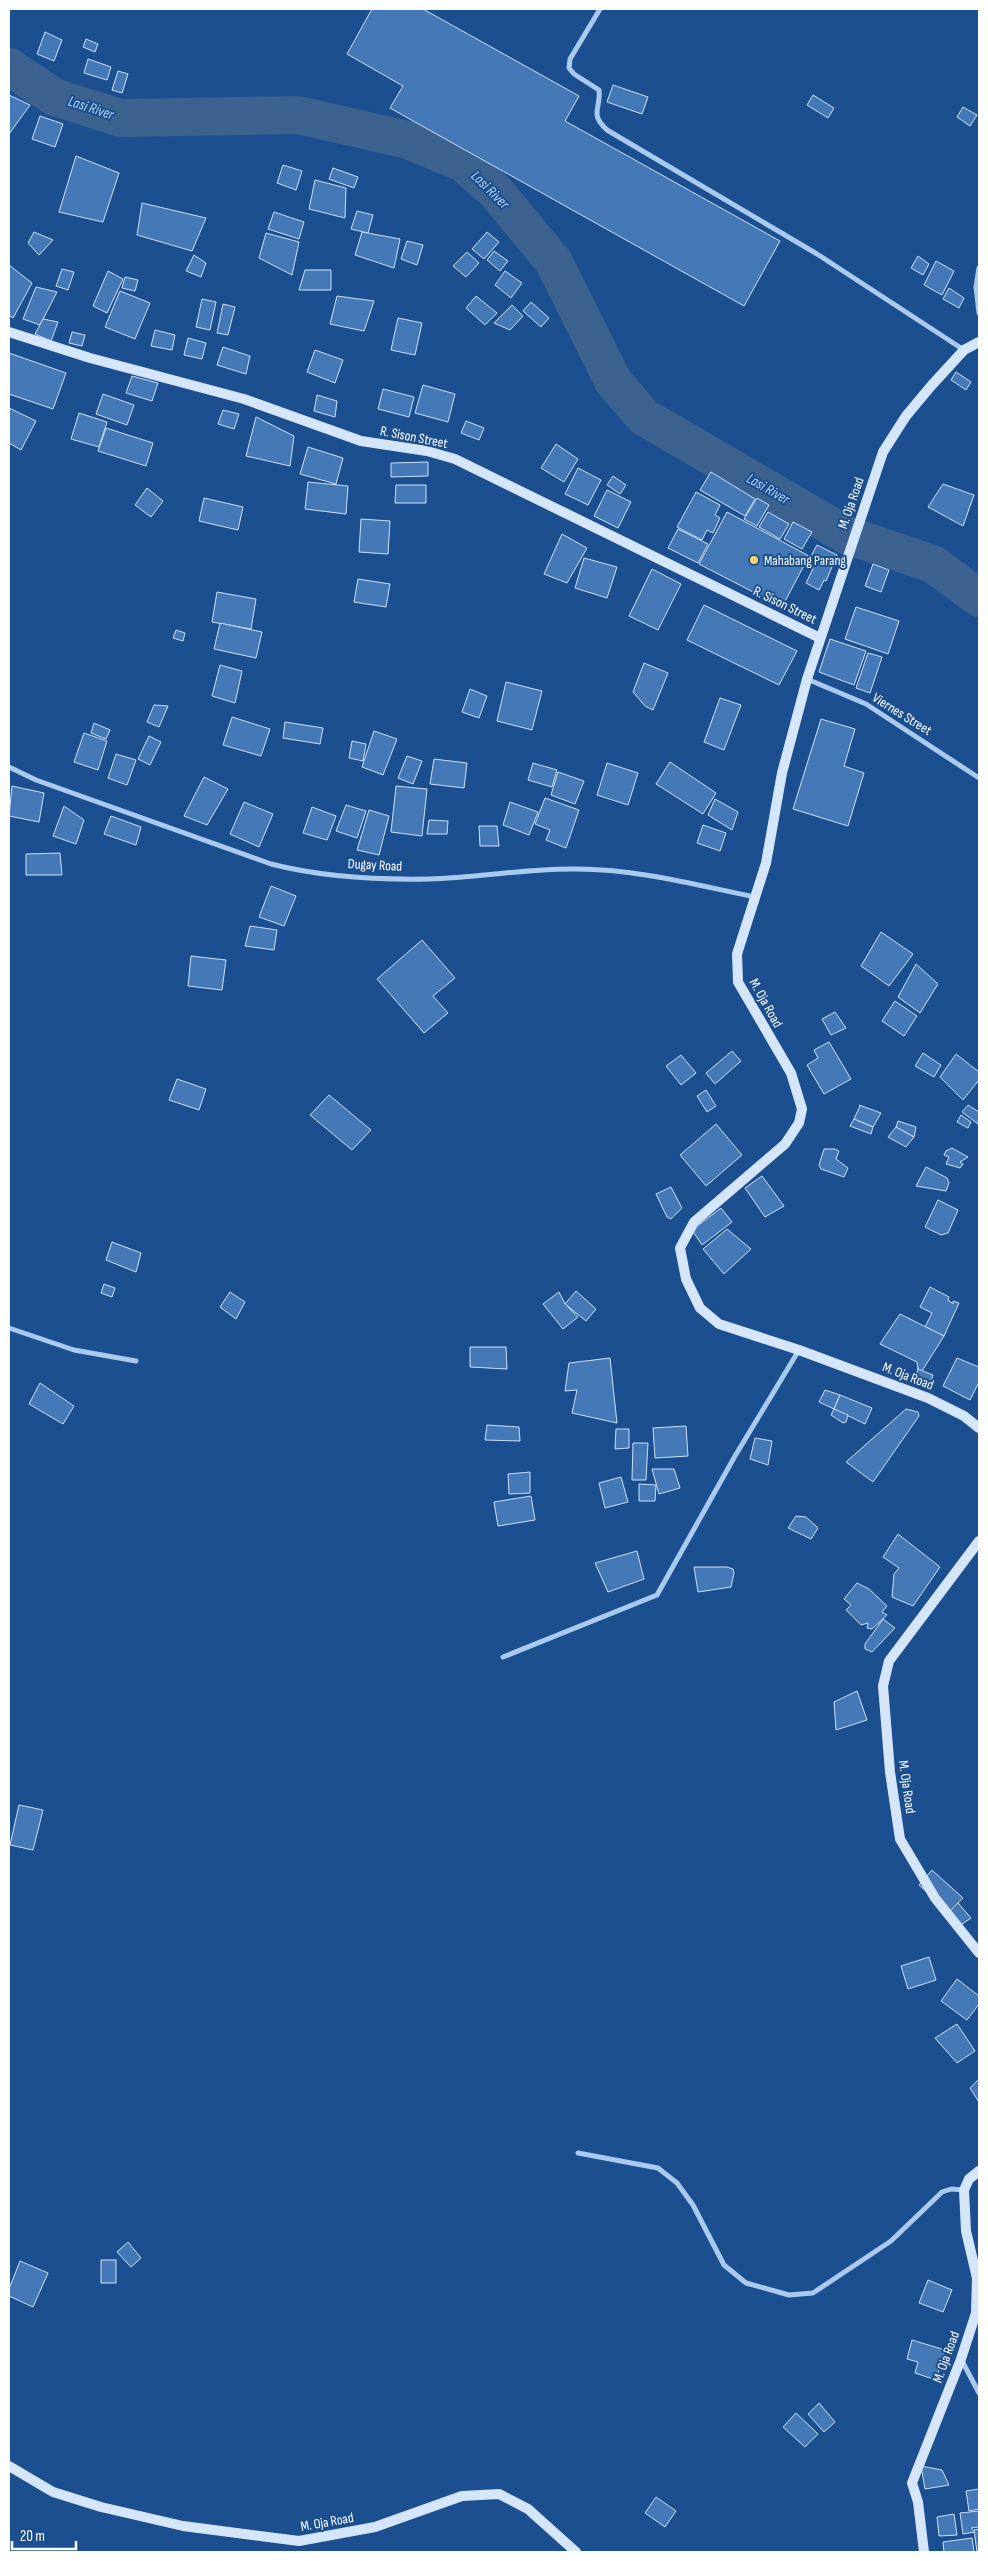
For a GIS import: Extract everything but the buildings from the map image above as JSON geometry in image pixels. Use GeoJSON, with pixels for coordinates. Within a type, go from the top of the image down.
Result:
{"type":"FeatureCollection","features":[{"type":"Feature","properties":{"kind":"street"},"geometry":{"type":"LineString","coordinates":[[600,9],[570,59],[569,68],[574,74],[599,90],[600,98],[596,114],[598,122],[607,130],[817,254],[964,350]]}},
{"type":"Feature","properties":{"kind":"street"},"geometry":{"type":"LineString","coordinates":[[979,268],[976,288],[979,312]]}},
{"type":"Feature","properties":{"kind":"street","name":"R. Sison Street"},"geometry":{"type":"LineString","coordinates":[[9,332],[90,358],[244,399],[361,441],[427,450],[455,459],[820,638]]}},
{"type":"Feature","properties":{"kind":"street","name":"M. Oja Road"},"geometry":{"type":"LineString","coordinates":[[979,342],[964,350],[930,386],[906,416],[883,452],[807,679],[782,773],[766,863],[737,954],[738,982],[792,1073],[802,1109],[798,1123],[785,1144],[694,1222],[680,1248],[686,1279],[696,1301],[700,1308],[718,1324],[799,1350],[928,1398],[964,1416],[979,1428]]}},
{"type":"Feature","properties":{"kind":"street","name":"Viernes Street"},"geometry":{"type":"LineString","coordinates":[[807,679],[866,704],[979,778]]}},
{"type":"Feature","properties":{"kind":"street","name":"Dugay Road"},"geometry":{"type":"LineString","coordinates":[[9,767],[36,780],[262,861],[303,872],[360,877],[430,879],[576,869],[637,872],[756,897]]}},
{"type":"Feature","properties":{"kind":"street"},"geometry":{"type":"LineString","coordinates":[[9,1328],[74,1350],[136,1361]]}},
{"type":"Feature","properties":{"kind":"street"},"geometry":{"type":"LineString","coordinates":[[503,1657],[657,1595],[735,1456],[799,1350]]}},
{"type":"Feature","properties":{"kind":"street","name":"M. Oja Road"},"geometry":{"type":"LineString","coordinates":[[979,1540],[889,1661],[883,1686],[890,1772],[900,1839],[935,1898],[979,1953]]}},
{"type":"Feature","properties":{"kind":"street"},"geometry":{"type":"LineString","coordinates":[[578,2153],[658,2168],[677,2183],[693,2205],[724,2265],[746,2283],[789,2295],[813,2293],[891,2241],[942,2192],[951,2189],[964,2190],[969,2178],[979,2171]]}},
{"type":"Feature","properties":{"kind":"street","name":"M. Oja Road"},"geometry":{"type":"LineString","coordinates":[[924,2552],[918,2502],[912,2483],[961,2358],[976,2313],[977,2278],[966,2230],[964,2190]]}},
{"type":"Feature","properties":{"kind":"street"},"geometry":{"type":"LineString","coordinates":[[961,2358],[979,2393]]}},
{"type":"Feature","properties":{"kind":"street","name":"M. Oja Road"},"geometry":{"type":"LineString","coordinates":[[9,2466],[53,2492],[101,2507],[183,2526],[299,2542],[375,2527],[462,2496],[499,2494],[528,2509],[576,2552]]}},
{"type":"Feature","properties":{"kind":"waterway","name":"Lasi River"},"geometry":{"type":"LineString","coordinates":[[9,67],[54,97],[120,118],[298,115],[408,140],[463,163],[496,192],[554,262],[613,381],[644,417],[848,536]]}},
{"type":"Feature","properties":{"kind":"waterway"},"geometry":{"type":"LineString","coordinates":[[859,539],[933,564],[979,598]]}},
{"type":"Feature","properties":{"kind":"place","name":"Mahabang Parang"},"geometry":{"type":"Point","coordinates":[754,560]}}]}
